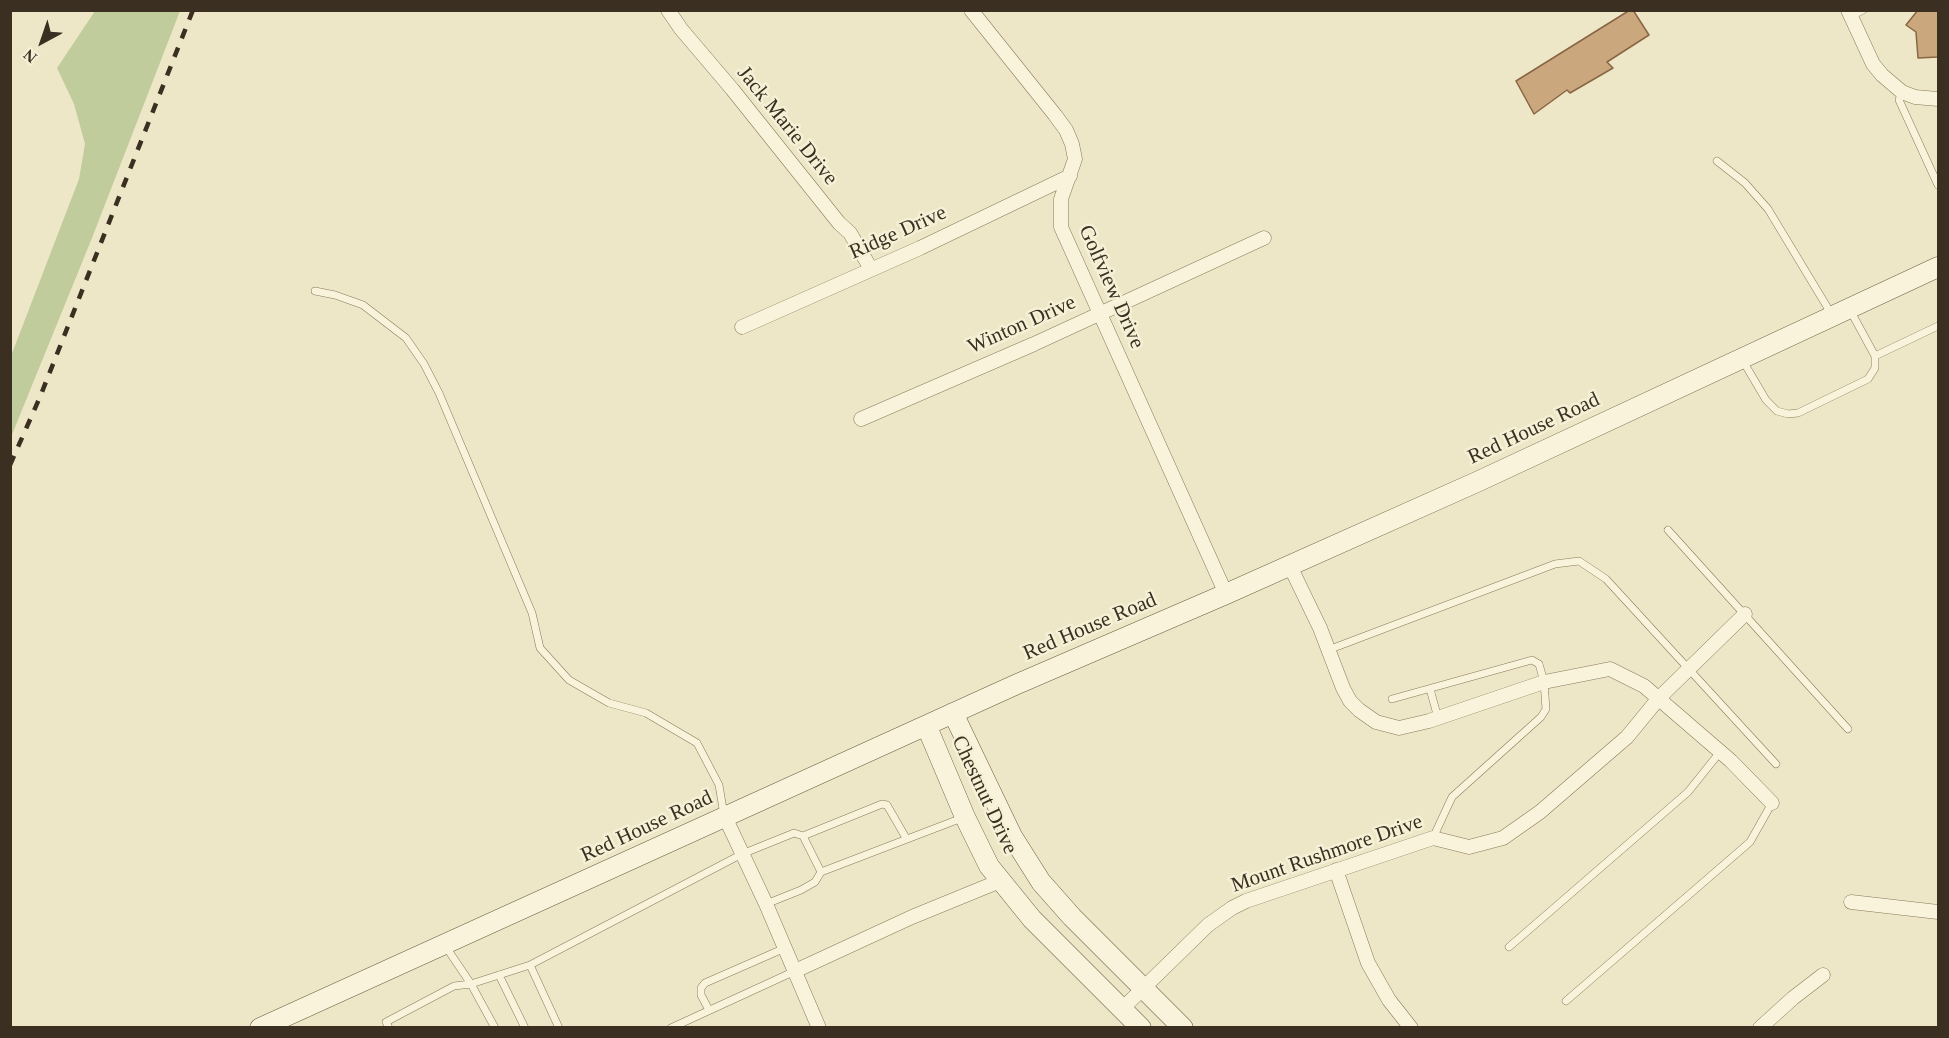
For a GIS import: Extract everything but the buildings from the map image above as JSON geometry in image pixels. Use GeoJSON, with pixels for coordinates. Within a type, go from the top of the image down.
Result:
{"type":"FeatureCollection","features":[{"type":"Feature","properties":{"kind":"main road","name":"Red House Road"},"geometry":{"type":"LineString","coordinates":[[260,1028],[927,727],[953,713],[1489,477],[1938,267]]}},
{"type":"Feature","properties":{"kind":"main road"},"geometry":{"type":"LineString","coordinates":[[953,713],[1012,836],[1031,868],[1072,917],[1132,999],[1141,1028]]}},
{"type":"Feature","properties":{"kind":"main road","name":"Chestnut Drive"},"geometry":{"type":"LineString","coordinates":[[927,727],[964,817],[989,866],[1000,881],[1050,937],[1132,999]]}},
{"type":"Feature","properties":{"kind":"main road"},"geometry":{"type":"LineString","coordinates":[[1132,999],[1184,1028]]}},
{"type":"Feature","properties":{"kind":"street","name":"Jack Marie Drive"},"geometry":{"type":"LineString","coordinates":[[668,10],[839,223],[850,233],[871,269]]}},
{"type":"Feature","properties":{"kind":"street","name":"Golfview Drive"},"geometry":{"type":"LineString","coordinates":[[971,10],[1066,130],[1072,144],[1074,159],[1061,199],[1061,227],[1226,594]]}},
{"type":"Feature","properties":{"kind":"street"},"geometry":{"type":"LineString","coordinates":[[1854,12],[1873,64],[1882,75],[1902,92],[1915,97],[1938,99]]}},
{"type":"Feature","properties":{"kind":"street","name":"Ridge Drive"},"geometry":{"type":"LineString","coordinates":[[742,327],[1070,176]]}},
{"type":"Feature","properties":{"kind":"street","name":"Winton Drive"},"geometry":{"type":"LineString","coordinates":[[861,419],[1264,238]]}},
{"type":"Feature","properties":{"kind":"street"},"geometry":{"type":"LineString","coordinates":[[1290,566],[1350,701],[1376,722],[1398,728],[1438,718],[1544,682],[1610,669],[1644,686],[1659,698],[1720,752],[1772,803]]}},
{"type":"Feature","properties":{"kind":"street","name":"Mount Rushmore Drive"},"geometry":{"type":"LineString","coordinates":[[1132,999],[1208,925],[1232,908],[1261,894],[1433,838],[1469,847],[1503,838],[1540,812],[1627,737],[1659,698],[1745,614]]}},
{"type":"Feature","properties":{"kind":"street"},"geometry":{"type":"LineString","coordinates":[[724,817],[766,904],[819,1028]]}},
{"type":"Feature","properties":{"kind":"street"},"geometry":{"type":"LineString","coordinates":[[1336,870],[1368,963],[1389,1000],[1411,1028]]}},
{"type":"Feature","properties":{"kind":"street"},"geometry":{"type":"LineString","coordinates":[[795,971],[902,922],[1000,881]]}},
{"type":"Feature","properties":{"kind":"street"},"geometry":{"type":"LineString","coordinates":[[1851,902],[1938,912]]}},
{"type":"Feature","properties":{"kind":"street"},"geometry":{"type":"LineString","coordinates":[[1760,1028],[1823,975]]}},
{"type":"Feature","properties":{"kind":"lane"},"geometry":{"type":"LineString","coordinates":[[1902,92],[1899,100],[1938,185]]}},
{"type":"Feature","properties":{"kind":"lane"},"geometry":{"type":"LineString","coordinates":[[1717,161],[1745,183],[1768,209],[1875,356],[1875,368],[1868,379],[1798,413],[1788,414],[1777,411],[1766,400],[1742,359]]}},
{"type":"Feature","properties":{"kind":"lane"},"geometry":{"type":"LineString","coordinates":[[315,291],[363,305],[406,338],[424,364],[439,393],[532,613],[540,648],[568,680],[609,703],[646,713],[697,743],[718,785],[724,817]]}},
{"type":"Feature","properties":{"kind":"lane"},"geometry":{"type":"LineString","coordinates":[[1875,356],[1938,326]]}},
{"type":"Feature","properties":{"kind":"lane"},"geometry":{"type":"LineString","coordinates":[[1668,530],[1848,729]]}},
{"type":"Feature","properties":{"kind":"lane"},"geometry":{"type":"LineString","coordinates":[[1328,650],[1555,564],[1579,561],[1606,579],[1776,764]]}},
{"type":"Feature","properties":{"kind":"lane"},"geometry":{"type":"LineString","coordinates":[[1392,699],[1532,660],[1539,664],[1544,682],[1546,709],[1541,717],[1452,797],[1433,838]]}},
{"type":"Feature","properties":{"kind":"lane"},"geometry":{"type":"LineString","coordinates":[[1430,689],[1438,718]]}},
{"type":"Feature","properties":{"kind":"lane"},"geometry":{"type":"LineString","coordinates":[[1509,947],[1688,792],[1720,752]]}},
{"type":"Feature","properties":{"kind":"lane"},"geometry":{"type":"LineString","coordinates":[[1566,1001],[1750,842],[1772,803]]}},
{"type":"Feature","properties":{"kind":"lane"},"geometry":{"type":"LineString","coordinates":[[389,1028],[386,1022],[454,986],[471,984],[530,965],[742,854],[794,833],[803,836],[882,804],[887,805],[906,838]]}},
{"type":"Feature","properties":{"kind":"lane"},"geometry":{"type":"LineString","coordinates":[[766,904],[815,882],[821,872],[964,817]]}},
{"type":"Feature","properties":{"kind":"lane"},"geometry":{"type":"LineString","coordinates":[[803,836],[821,872]]}},
{"type":"Feature","properties":{"kind":"lane"},"geometry":{"type":"LineString","coordinates":[[445,945],[471,984],[495,1028]]}},
{"type":"Feature","properties":{"kind":"lane"},"geometry":{"type":"LineString","coordinates":[[709,1011],[701,995],[701,988],[705,983],[785,948]]}},
{"type":"Feature","properties":{"kind":"lane"},"geometry":{"type":"LineString","coordinates":[[530,965],[559,1028]]}},
{"type":"Feature","properties":{"kind":"lane"},"geometry":{"type":"LineString","coordinates":[[671,1028],[795,971]]}},
{"type":"Feature","properties":{"kind":"lane"},"geometry":{"type":"LineString","coordinates":[[499,975],[525,1028]]}},
{"type":"Feature","properties":{"kind":"green space"},"geometry":{"type":"Polygon","coordinates":[[[95,11],[180,11],[92,238],[11,437],[11,356],[79,179],[85,144],[74,104],[57,68],[95,11]]]}},
{"type":"Feature","properties":{"kind":"railway"},"geometry":{"type":"LineString","coordinates":[[10,465],[40,397],[193,10]]}}]}
